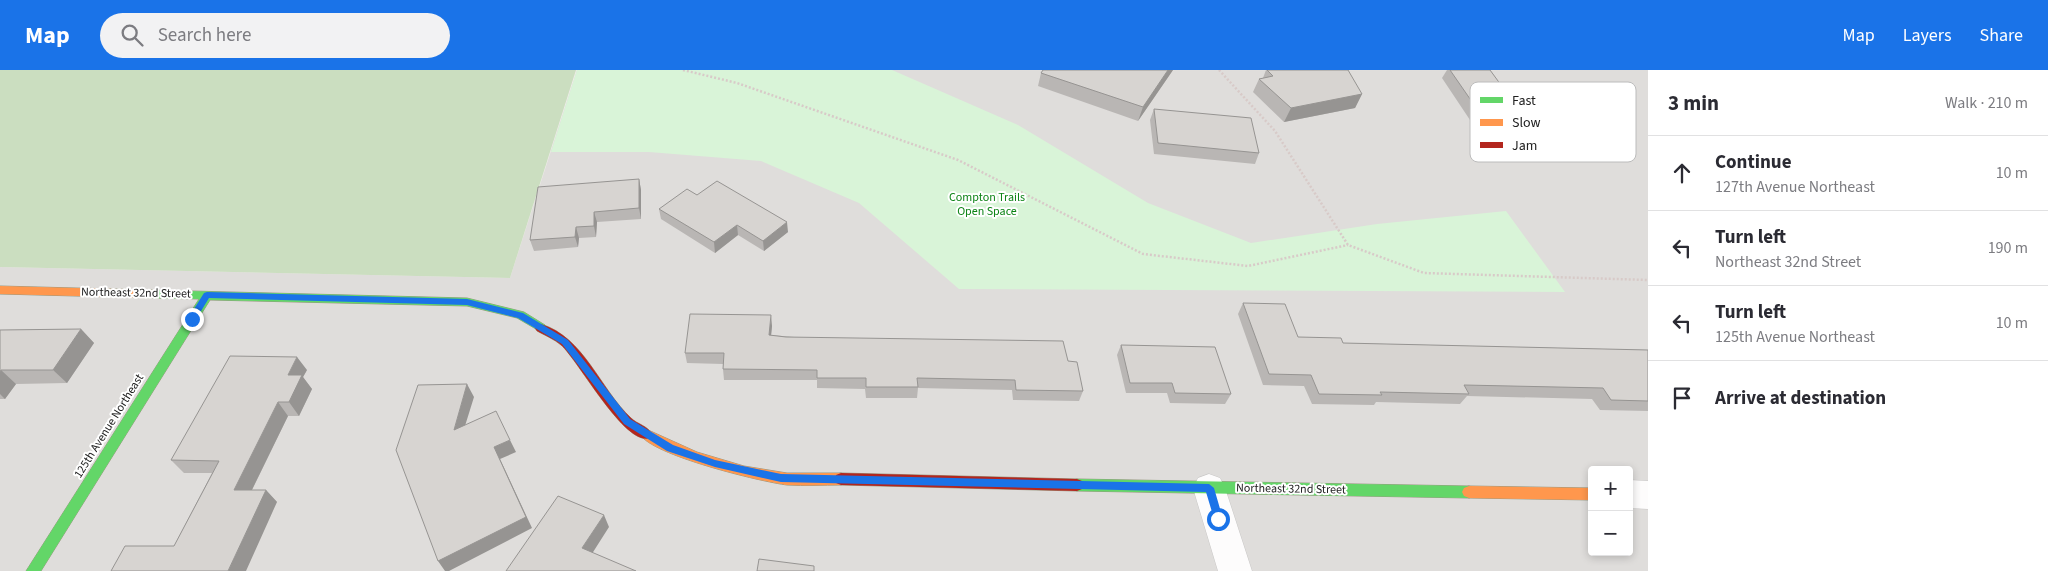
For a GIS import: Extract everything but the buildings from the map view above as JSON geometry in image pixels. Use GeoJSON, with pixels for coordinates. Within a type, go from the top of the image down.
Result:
{"type":"FeatureCollection","features":[{"type":"Feature","properties":{"kind":"street","name":"Northeast 32nd Street"},"geometry":{"type":"LineString","coordinates":[[0,290],[467,302],[520,315],[565,342],[627,422],[670,448],[715,464],[781,478],[1209,488],[1588,494]]}},
{"type":"Feature","properties":{"kind":"street","name":"125th Avenue Northeast"},"geometry":{"type":"LineString","coordinates":[[33,571],[207,295]]}},
{"type":"Feature","properties":{"kind":"street"},"geometry":{"type":"LineString","coordinates":[[1209,488],[1234,571]]}},
{"type":"Feature","properties":{"kind":"street"},"geometry":{"type":"LineString","coordinates":[[1633,494],[1648,495]]}},
{"type":"Feature","properties":{"kind":"path"},"geometry":{"type":"LineString","coordinates":[[683,70],[737,83],[958,160],[1143,254],[1248,266],[1348,245],[1424,273],[1648,280]]}},
{"type":"Feature","properties":{"kind":"path"},"geometry":{"type":"LineString","coordinates":[[1219,70],[1275,131],[1348,245]]}},
{"type":"Feature","properties":{"kind":"shaded area"},"geometry":{"type":"Polygon","coordinates":[[[577,70],[1648,70],[1648,571],[0,571],[0,267],[510,278],[577,70]]]}},
{"type":"Feature","properties":{"kind":"green space"},"geometry":{"type":"Polygon","coordinates":[[[0,70],[576,70],[510,278],[0,267],[0,70]]]}},
{"type":"Feature","properties":{"kind":"green space","name":"Compton Trails Open Space"},"geometry":{"type":"Polygon","coordinates":[[[577,70],[892,70],[1018,125],[1148,203],[1251,243],[1377,224],[1506,211],[1565,292],[959,289],[859,203],[761,161],[649,152],[551,152],[577,70]]]}},
{"type":"Feature","properties":{"kind":"traffic: fast"},"geometry":{"type":"LineString","coordinates":[[152,294],[467,302],[520,315],[541,328]]}},
{"type":"Feature","properties":{"kind":"traffic: fast"},"geometry":{"type":"LineString","coordinates":[[33,571],[207,295]]}},
{"type":"Feature","properties":{"kind":"traffic: fast"},"geometry":{"type":"LineString","coordinates":[[1077,485],[1469,492]]}},
{"type":"Feature","properties":{"kind":"traffic: slow"},"geometry":{"type":"LineString","coordinates":[[0,290],[152,294]]}},
{"type":"Feature","properties":{"kind":"traffic: slow"},"geometry":{"type":"LineString","coordinates":[[646,434],[677,450],[710,462],[744,471],[787,479],[841,479]]}},
{"type":"Feature","properties":{"kind":"traffic: slow"},"geometry":{"type":"LineString","coordinates":[[1469,492],[1588,494]]}},
{"type":"Feature","properties":{"kind":"traffic: jam"},"geometry":{"type":"LineString","coordinates":[[541,328],[565,342],[627,422],[646,434]]}},
{"type":"Feature","properties":{"kind":"traffic: jam"},"geometry":{"type":"LineString","coordinates":[[841,479],[1077,485]]}},
{"type":"Feature","properties":{"kind":"route"},"geometry":{"type":"LineString","coordinates":[[192,319],[207,295],[467,302],[520,315],[565,342],[627,422],[670,448],[715,464],[781,478],[1209,488],[1218,519]]}}]}
